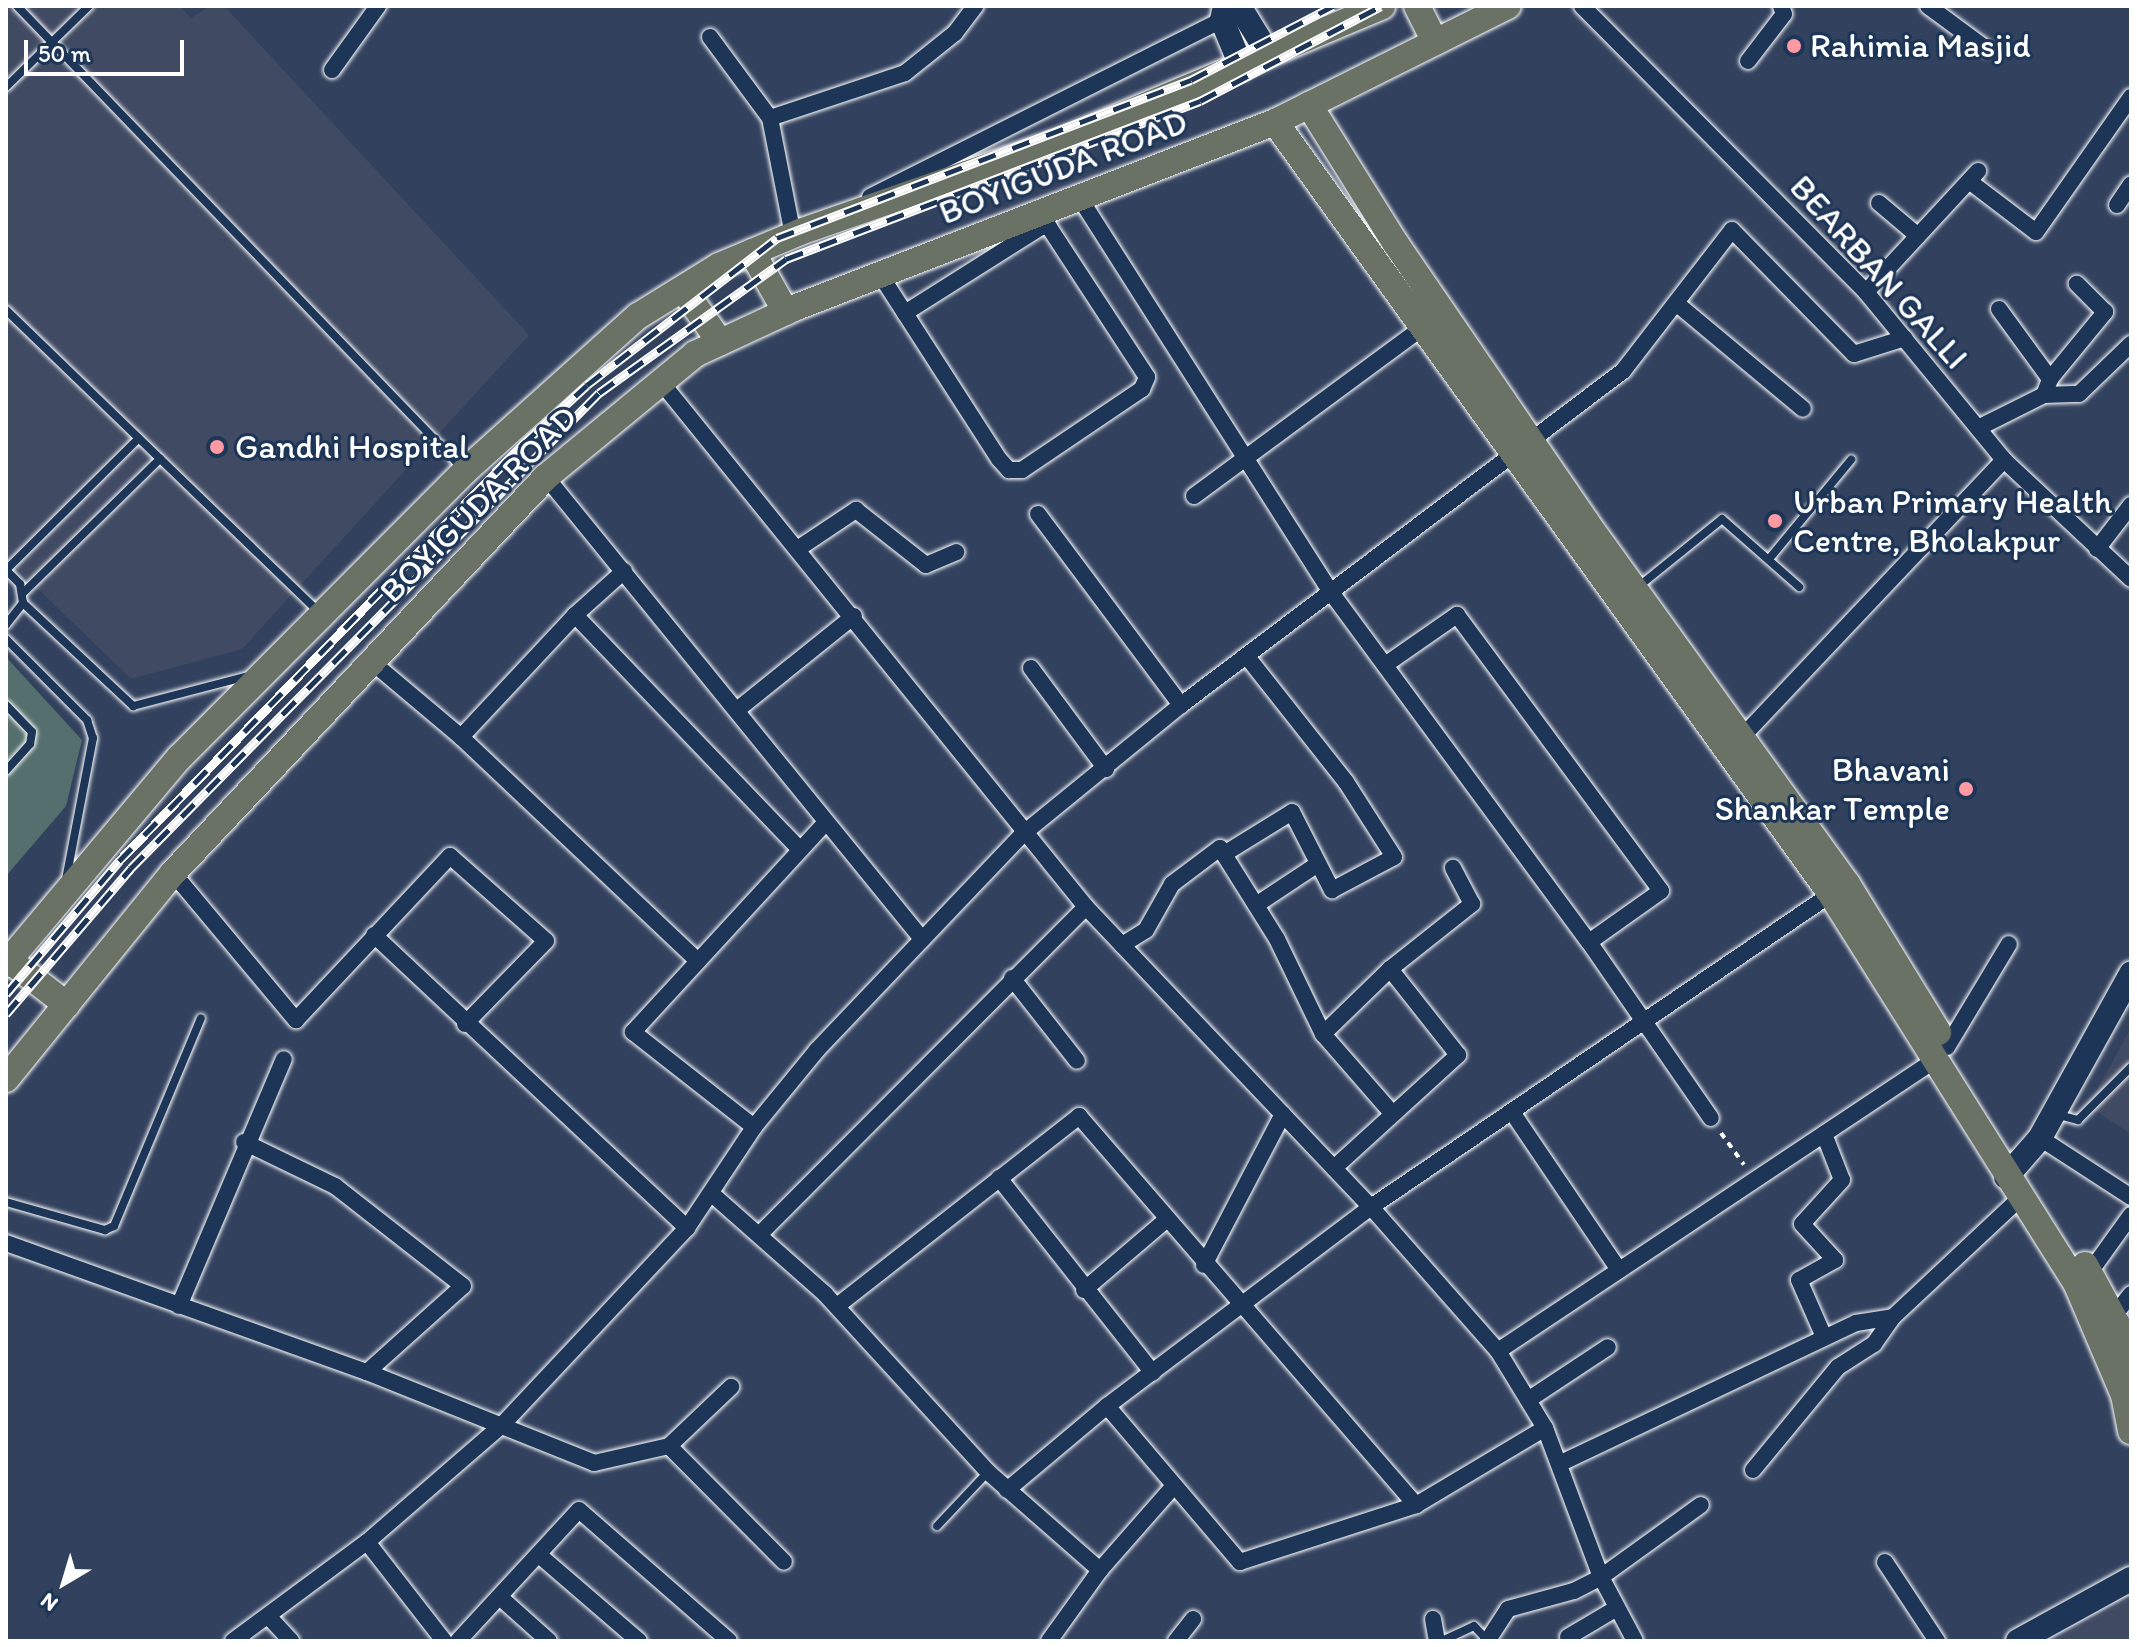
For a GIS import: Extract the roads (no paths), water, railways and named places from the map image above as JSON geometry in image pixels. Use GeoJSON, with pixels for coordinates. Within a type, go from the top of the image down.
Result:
{"type":"FeatureCollection","features":[{"type":"Feature","properties":{"kind":"main road","name":"BOYIGUDA ROAD"},"geometry":{"type":"LineString","coordinates":[[8,962],[160,779],[272,670],[465,471],[555,385],[638,316],[752,252],[796,233],[1064,140],[1242,68],[1382,6]]}},
{"type":"Feature","properties":{"kind":"main road"},"geometry":{"type":"LineString","coordinates":[[1417,6],[1435,42]]}},
{"type":"Feature","properties":{"kind":"main road","name":"BOYIGUDA ROAD"},"geometry":{"type":"LineString","coordinates":[[6,1079],[173,873],[546,477],[695,354],[786,312],[1081,200],[1275,122],[1508,6]]}},
{"type":"Feature","properties":{"kind":"main road"},"geometry":{"type":"LineString","coordinates":[[1309,105],[1523,449],[1941,1053]]}},
{"type":"Feature","properties":{"kind":"main road"},"geometry":{"type":"LineString","coordinates":[[1275,122],[1422,328],[1523,449],[1634,590],[1743,736],[1847,884],[1941,1053],[2077,1285],[2124,1395],[2131,1431]]}},
{"type":"Feature","properties":{"kind":"main road"},"geometry":{"type":"LineString","coordinates":[[752,252],[786,312]]}},
{"type":"Feature","properties":{"kind":"main road"},"geometry":{"type":"LineString","coordinates":[[683,289],[720,342]]}},
{"type":"Feature","properties":{"kind":"main road"},"geometry":{"type":"LineString","coordinates":[[8,962],[67,1005]]}},
{"type":"Feature","properties":{"kind":"main road"},"geometry":{"type":"LineString","coordinates":[[2015,1180],[2090,1272],[2113,1317],[2131,1368]]}},
{"type":"Feature","properties":{"kind":"street"},"geometry":{"type":"LineString","coordinates":[[332,70],[378,6]]}},
{"type":"Feature","properties":{"kind":"street"},"geometry":{"type":"LineString","coordinates":[[770,118],[905,73],[955,33],[975,6]]}},
{"type":"Feature","properties":{"kind":"street","name":"BEARBAN GALLI"},"geometry":{"type":"LineString","coordinates":[[1582,6],[1866,292],[2004,460],[2131,579]]}},
{"type":"Feature","properties":{"kind":"street"},"geometry":{"type":"LineString","coordinates":[[1748,61],[1784,14],[1781,6]]}},
{"type":"Feature","properties":{"kind":"street"},"geometry":{"type":"LineString","coordinates":[[1928,6],[1985,48]]}},
{"type":"Feature","properties":{"kind":"street"},"geometry":{"type":"LineString","coordinates":[[710,37],[770,118],[796,233],[1229,11]]}},
{"type":"Feature","properties":{"kind":"street"},"geometry":{"type":"LineString","coordinates":[[1229,11],[1269,55]]}},
{"type":"Feature","properties":{"kind":"street"},"geometry":{"type":"LineString","coordinates":[[1229,11],[1242,68]]}},
{"type":"Feature","properties":{"kind":"street"},"geometry":{"type":"LineString","coordinates":[[1866,292],[1974,176],[2036,232],[2131,97]]}},
{"type":"Feature","properties":{"kind":"street"},"geometry":{"type":"LineString","coordinates":[[2117,205],[2131,184]]}},
{"type":"Feature","properties":{"kind":"street"},"geometry":{"type":"LineString","coordinates":[[1081,200],[1333,595],[1589,942],[1711,1118]]}},
{"type":"Feature","properties":{"kind":"street"},"geometry":{"type":"LineString","coordinates":[[1879,203],[1918,236]]}},
{"type":"Feature","properties":{"kind":"street"},"geometry":{"type":"LineString","coordinates":[[881,276],[905,313],[1009,470],[1022,470],[1142,389],[1147,377],[1049,227],[1041,227],[905,313]]}},
{"type":"Feature","properties":{"kind":"street"},"geometry":{"type":"LineString","coordinates":[[233,1641],[367,1542],[503,1424],[687,1228],[754,1127],[817,1050],[1024,833],[1181,705],[1333,595],[1623,371],[1732,230],[1854,354],[1905,338]]}},
{"type":"Feature","properties":{"kind":"street"},"geometry":{"type":"LineString","coordinates":[[948,251],[964,276]]}},
{"type":"Feature","properties":{"kind":"street"},"geometry":{"type":"LineString","coordinates":[[2044,395],[2050,379],[2105,312],[2077,284]]}},
{"type":"Feature","properties":{"kind":"street"},"geometry":{"type":"LineString","coordinates":[[1676,303],[1803,409]]}},
{"type":"Feature","properties":{"kind":"street"},"geometry":{"type":"LineString","coordinates":[[1999,309],[2050,379]]}},
{"type":"Feature","properties":{"kind":"street"},"geometry":{"type":"LineString","coordinates":[[1194,496],[1422,328]]}},
{"type":"Feature","properties":{"kind":"street"},"geometry":{"type":"LineString","coordinates":[[1978,428],[2044,395],[2079,394],[2131,344]]}},
{"type":"Feature","properties":{"kind":"street"},"geometry":{"type":"LineString","coordinates":[[661,382],[799,548],[1086,907],[1371,1207],[1498,1351],[1531,1398],[1561,1463],[1601,1577],[1635,1641]]}},
{"type":"Feature","properties":{"kind":"street"},"geometry":{"type":"LineString","coordinates":[[1743,736],[2004,460]]}},
{"type":"Feature","properties":{"kind":"street"},"geometry":{"type":"LineString","coordinates":[[546,477],[922,939]]}},
{"type":"Feature","properties":{"kind":"street"},"geometry":{"type":"LineString","coordinates":[[2097,549],[2131,505]]}},
{"type":"Feature","properties":{"kind":"street"},"geometry":{"type":"LineString","coordinates":[[799,548],[856,510],[926,565],[956,552]]}},
{"type":"Feature","properties":{"kind":"street"},"geometry":{"type":"LineString","coordinates":[[1038,514],[1181,705]]}},
{"type":"Feature","properties":{"kind":"street"},"geometry":{"type":"LineString","coordinates":[[461,737],[575,615],[624,571]]}},
{"type":"Feature","properties":{"kind":"street"},"geometry":{"type":"LineString","coordinates":[[575,615],[800,850]]}},
{"type":"Feature","properties":{"kind":"street"},"geometry":{"type":"LineString","coordinates":[[1385,665],[1457,615],[1661,891],[1589,942]]}},
{"type":"Feature","properties":{"kind":"street"},"geometry":{"type":"LineString","coordinates":[[737,710],[854,616]]}},
{"type":"Feature","properties":{"kind":"street"},"geometry":{"type":"LineString","coordinates":[[1224,854],[1292,812],[1332,890],[1394,857],[1346,782],[1248,658]]}},
{"type":"Feature","properties":{"kind":"street"},"geometry":{"type":"LineString","coordinates":[[372,662],[461,737],[698,961]]}},
{"type":"Feature","properties":{"kind":"street"},"geometry":{"type":"LineString","coordinates":[[1031,668],[1106,769]]}},
{"type":"Feature","properties":{"kind":"street"},"geometry":{"type":"LineString","coordinates":[[754,1127],[633,1032],[826,822]]}},
{"type":"Feature","properties":{"kind":"street"},"geometry":{"type":"LineString","coordinates":[[1122,945],[1146,930],[1172,884],[1220,848],[1256,905],[1323,1034],[1392,1113]]}},
{"type":"Feature","properties":{"kind":"street"},"geometry":{"type":"LineString","coordinates":[[173,873],[296,1020],[450,856],[546,941],[465,1024]]}},
{"type":"Feature","properties":{"kind":"street"},"geometry":{"type":"LineString","coordinates":[[1256,905],[1318,864]]}},
{"type":"Feature","properties":{"kind":"street"},"geometry":{"type":"LineString","coordinates":[[1323,1034],[1390,969],[1472,904],[1453,868]]}},
{"type":"Feature","properties":{"kind":"street"},"geometry":{"type":"LineString","coordinates":[[1007,1490],[1107,1406],[1371,1207],[1831,894]]}},
{"type":"Feature","properties":{"kind":"street"},"geometry":{"type":"LineString","coordinates":[[759,1235],[1086,907]]}},
{"type":"Feature","properties":{"kind":"street"},"geometry":{"type":"LineString","coordinates":[[374,935],[465,1024],[687,1228]]}},
{"type":"Feature","properties":{"kind":"street"},"geometry":{"type":"LineString","coordinates":[[1498,1351],[1941,1053],[2009,944]]}},
{"type":"Feature","properties":{"kind":"street"},"geometry":{"type":"LineString","coordinates":[[1334,1168],[1458,1055],[1390,969]]}},
{"type":"Feature","properties":{"kind":"street"},"geometry":{"type":"LineString","coordinates":[[1753,1470],[1838,1367],[1874,1344],[1893,1317],[2015,1180],[2131,974]]}},
{"type":"Feature","properties":{"kind":"street"},"geometry":{"type":"LineString","coordinates":[[1012,978],[1077,1061]]}},
{"type":"Feature","properties":{"kind":"street"},"geometry":{"type":"LineString","coordinates":[[179,1306],[244,1142],[284,1059]]}},
{"type":"Feature","properties":{"kind":"street"},"geometry":{"type":"LineString","coordinates":[[1512,1112],[1619,1270]]}},
{"type":"Feature","properties":{"kind":"street"},"geometry":{"type":"LineString","coordinates":[[1204,1265],[1283,1114]]}},
{"type":"Feature","properties":{"kind":"street"},"geometry":{"type":"LineString","coordinates":[[837,1306],[1079,1116],[1204,1265],[1416,1505]]}},
{"type":"Feature","properties":{"kind":"street"},"geometry":{"type":"LineString","coordinates":[[1824,1134],[1842,1180],[1802,1224],[1835,1260],[1799,1280],[1824,1337]]}},
{"type":"Feature","properties":{"kind":"street"},"geometry":{"type":"LineString","coordinates":[[2040,1138],[2131,1197]]}},
{"type":"Feature","properties":{"kind":"street"},"geometry":{"type":"LineString","coordinates":[[244,1142],[335,1186],[463,1286],[367,1372]]}},
{"type":"Feature","properties":{"kind":"street"},"geometry":{"type":"LineString","coordinates":[[999,1178],[1084,1290],[1153,1373]]}},
{"type":"Feature","properties":{"kind":"street"},"geometry":{"type":"LineString","coordinates":[[712,1194],[837,1306],[988,1472],[1100,1570]]}},
{"type":"Feature","properties":{"kind":"street"},"geometry":{"type":"LineString","coordinates":[[2090,1272],[2131,1215]]}},
{"type":"Feature","properties":{"kind":"street"},"geometry":{"type":"LineString","coordinates":[[1084,1290],[1167,1219]]}},
{"type":"Feature","properties":{"kind":"street"},"geometry":{"type":"LineString","coordinates":[[6,1243],[367,1372],[594,1463],[669,1446],[731,1387]]}},
{"type":"Feature","properties":{"kind":"street"},"geometry":{"type":"LineString","coordinates":[[2113,1317],[2131,1294]]}},
{"type":"Feature","properties":{"kind":"street"},"geometry":{"type":"LineString","coordinates":[[1561,1463],[1824,1337],[1856,1323],[1893,1317]]}},
{"type":"Feature","properties":{"kind":"street"},"geometry":{"type":"LineString","coordinates":[[1531,1398],[1608,1347]]}},
{"type":"Feature","properties":{"kind":"street"},"geometry":{"type":"LineString","coordinates":[[1107,1406],[1240,1562],[1416,1505],[1545,1428]]}},
{"type":"Feature","properties":{"kind":"street"},"geometry":{"type":"LineString","coordinates":[[669,1446],[784,1562]]}},
{"type":"Feature","properties":{"kind":"street"},"geometry":{"type":"LineString","coordinates":[[1049,1641],[1100,1570],[1173,1487]]}},
{"type":"Feature","properties":{"kind":"street"},"geometry":{"type":"LineString","coordinates":[[1488,1640],[1508,1609],[1574,1591],[1601,1577],[1701,1505]]}},
{"type":"Feature","properties":{"kind":"street"},"geometry":{"type":"LineString","coordinates":[[458,1641],[502,1599],[579,1510],[729,1641]]}},
{"type":"Feature","properties":{"kind":"street"},"geometry":{"type":"LineString","coordinates":[[367,1542],[444,1641]]}},
{"type":"Feature","properties":{"kind":"street"},"geometry":{"type":"LineString","coordinates":[[539,1555],[639,1641]]}},
{"type":"Feature","properties":{"kind":"street"},"geometry":{"type":"LineString","coordinates":[[1885,1562],[1937,1641]]}},
{"type":"Feature","properties":{"kind":"street"},"geometry":{"type":"LineString","coordinates":[[2018,1641],[2131,1579]]}},
{"type":"Feature","properties":{"kind":"street"},"geometry":{"type":"LineString","coordinates":[[502,1599],[549,1641]]}},
{"type":"Feature","properties":{"kind":"street"},"geometry":{"type":"LineString","coordinates":[[1568,1637],[1617,1608]]}},
{"type":"Feature","properties":{"kind":"street"},"geometry":{"type":"LineString","coordinates":[[268,1616],[291,1641]]}},
{"type":"Feature","properties":{"kind":"street"},"geometry":{"type":"LineString","coordinates":[[1176,1641],[1193,1619]]}},
{"type":"Feature","properties":{"kind":"street"},"geometry":{"type":"LineString","coordinates":[[1433,1619],[1439,1641]]}},
{"type":"Feature","properties":{"kind":"lane"},"geometry":{"type":"LineString","coordinates":[[17,6],[465,471]]}},
{"type":"Feature","properties":{"kind":"lane"},"geometry":{"type":"LineString","coordinates":[[6,87],[89,6]]}},
{"type":"Feature","properties":{"kind":"lane"},"geometry":{"type":"LineString","coordinates":[[6,310],[323,616]]}},
{"type":"Feature","properties":{"kind":"lane"},"geometry":{"type":"LineString","coordinates":[[139,438],[6,570],[23,598],[133,706],[272,670]]}},
{"type":"Feature","properties":{"kind":"lane"},"geometry":{"type":"LineString","coordinates":[[6,625],[23,598],[160,459]]}},
{"type":"Feature","properties":{"kind":"lane"},"geometry":{"type":"LineString","coordinates":[[1769,559],[1851,460]]}},
{"type":"Feature","properties":{"kind":"lane"},"geometry":{"type":"LineString","coordinates":[[1634,590],[1722,519],[1799,587]]}},
{"type":"Feature","properties":{"kind":"lane"},"geometry":{"type":"LineString","coordinates":[[6,639],[87,720],[93,738],[64,892]]}},
{"type":"Feature","properties":{"kind":"lane"},"geometry":{"type":"LineString","coordinates":[[6,705],[32,732],[30,744],[6,771]]}},
{"type":"Feature","properties":{"kind":"lane"},"geometry":{"type":"LineString","coordinates":[[6,1202],[105,1230],[114,1226],[201,1018]]}},
{"type":"Feature","properties":{"kind":"lane"},"geometry":{"type":"LineString","coordinates":[[2054,1114],[2078,1120],[2131,1067]]}},
{"type":"Feature","properties":{"kind":"lane"},"geometry":{"type":"LineString","coordinates":[[937,1526],[988,1472]]}},
{"type":"Feature","properties":{"kind":"lane"},"geometry":{"type":"LineString","coordinates":[[1439,1641],[1468,1626],[1479,1628],[1488,1640]]}},
{"type":"Feature","properties":{"kind":"railway"},"geometry":{"type":"LineString","coordinates":[[6,994],[119,861],[522,445],[587,385],[777,238],[1191,80],[1333,6]]}},
{"type":"Feature","properties":{"kind":"railway"},"geometry":{"type":"LineString","coordinates":[[6,1014],[131,868],[599,393],[786,259],[1200,101],[1381,6]]}},
{"type":"Feature","properties":{"kind":"place","name":"Rahimia Masjid"},"geometry":{"type":"Point","coordinates":[1794,46]}},
{"type":"Feature","properties":{"kind":"place","name":"Gandhi Hospital"},"geometry":{"type":"Point","coordinates":[217,447]}},
{"type":"Feature","properties":{"kind":"place","name":"Urban Primary Health Centre, Bholakpur"},"geometry":{"type":"Point","coordinates":[1775,521]}},
{"type":"Feature","properties":{"kind":"place","name":"Bhavani Shankar Temple"},"geometry":{"type":"Point","coordinates":[1966,789]}}]}
